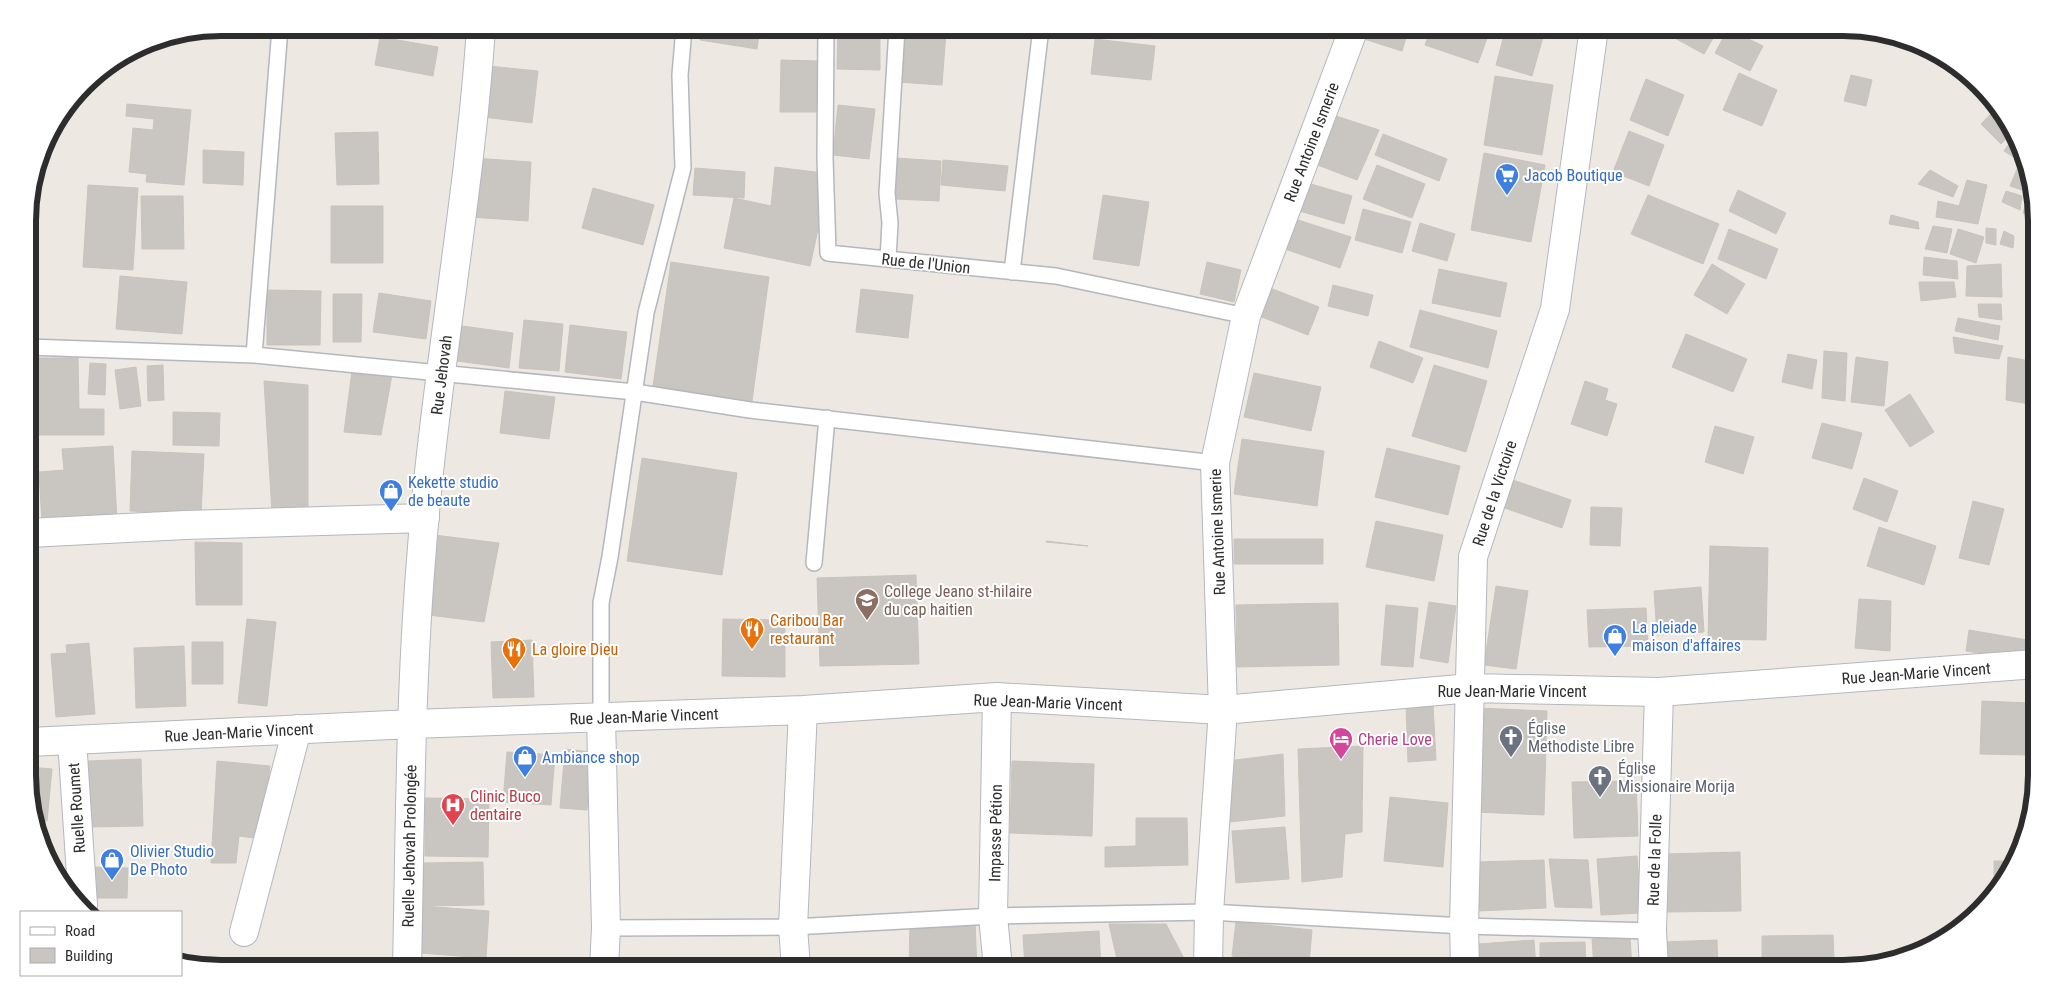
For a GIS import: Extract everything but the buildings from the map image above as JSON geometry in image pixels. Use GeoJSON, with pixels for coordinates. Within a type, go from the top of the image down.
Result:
{"type":"FeatureCollection","features":[{"type":"Feature","properties":{"kind":"street","name":"Rue Jehovah"},"geometry":{"type":"LineString","coordinates":[[412,724],[425,518],[477,89],[481,36]]}},
{"type":"Feature","properties":{"kind":"street","name":"Rue Antoine Ismerie"},"geometry":{"type":"LineString","coordinates":[[1208,960],[1209,912],[1223,710],[1215,463],[1246,316],[1351,36]]}},
{"type":"Feature","properties":{"kind":"street","name":"Rue de la Victoire"},"geometry":{"type":"LineString","coordinates":[[1465,960],[1464,926],[1473,557],[1555,308],[1593,36]]}},
{"type":"Feature","properties":{"kind":"street"},"geometry":{"type":"LineString","coordinates":[[36,533],[185,525],[425,518]]}},
{"type":"Feature","properties":{"kind":"street","name":"Rue Jean-Marie Vincent"},"geometry":{"type":"LineString","coordinates":[[36,742],[412,724],[803,710],[997,697],[1223,710],[1471,688],[1660,692],[2028,665]]}},
{"type":"Feature","properties":{"kind":"street","name":"Rue de la Folle"},"geometry":{"type":"LineString","coordinates":[[1654,960],[1652,931],[1660,692]]}},
{"type":"Feature","properties":{"kind":"street","name":"Impasse Pétion"},"geometry":{"type":"LineString","coordinates":[[997,697],[993,916],[997,960]]}},
{"type":"Feature","properties":{"kind":"street"},"geometry":{"type":"LineString","coordinates":[[795,960],[793,927],[803,710]]}},
{"type":"Feature","properties":{"kind":"street"},"geometry":{"type":"LineString","coordinates":[[601,717],[606,928],[604,960]]}},
{"type":"Feature","properties":{"kind":"street","name":"Ruelle Jehovah Prolongée"},"geometry":{"type":"LineString","coordinates":[[407,960],[412,724]]}},
{"type":"Feature","properties":{"kind":"street"},"geometry":{"type":"LineString","coordinates":[[244,932],[297,729]]}},
{"type":"Feature","properties":{"kind":"street","name":"Ruelle Roumet"},"geometry":{"type":"LineString","coordinates":[[72,740],[81,896]]}},
{"type":"Feature","properties":{"kind":"lane"},"geometry":{"type":"LineString","coordinates":[[254,354],[279,36]]}},
{"type":"Feature","properties":{"kind":"lane"},"geometry":{"type":"LineString","coordinates":[[601,717],[601,603],[610,557],[646,313],[683,168],[680,75],[683,36]]}},
{"type":"Feature","properties":{"kind":"lane","name":"Rue de l'Union"},"geometry":{"type":"LineString","coordinates":[[826,36],[824,158],[828,253],[1056,276],[1246,316]]}},
{"type":"Feature","properties":{"kind":"lane"},"geometry":{"type":"LineString","coordinates":[[888,260],[890,223],[887,193],[897,36]]}},
{"type":"Feature","properties":{"kind":"lane"},"geometry":{"type":"LineString","coordinates":[[1012,272],[1040,36]]}},
{"type":"Feature","properties":{"kind":"lane"},"geometry":{"type":"LineString","coordinates":[[36,347],[254,354],[635,392],[750,410],[1215,463]]}},
{"type":"Feature","properties":{"kind":"lane"},"geometry":{"type":"LineString","coordinates":[[814,563],[827,418]]}},
{"type":"Feature","properties":{"kind":"lane"},"geometry":{"type":"LineString","coordinates":[[606,928],[793,927],[993,916],[1209,912],[1464,926],[1652,931]]}},
{"type":"Feature","properties":{"kind":"place","name":"Jacob Boutique"},"geometry":{"type":"Point","coordinates":[1507,196]}},
{"type":"Feature","properties":{"kind":"place","name":"Kekette studio de beaute"},"geometry":{"type":"Point","coordinates":[391,512]}},
{"type":"Feature","properties":{"kind":"place","name":"College Jeano st-hilaire du cap haitien"},"geometry":{"type":"Point","coordinates":[867,621]}},
{"type":"Feature","properties":{"kind":"place","name":"Caribou Bar restaurant"},"geometry":{"type":"Point","coordinates":[752,650]}},
{"type":"Feature","properties":{"kind":"place","name":"La pleiade maison d'affaires"},"geometry":{"type":"Point","coordinates":[1615,657]}},
{"type":"Feature","properties":{"kind":"place","name":"La gloire Dieu"},"geometry":{"type":"Point","coordinates":[514,670]}},
{"type":"Feature","properties":{"kind":"place","name":"Église Methodiste Libre"},"geometry":{"type":"Point","coordinates":[1511,758]}},
{"type":"Feature","properties":{"kind":"place","name":"Cherie Love"},"geometry":{"type":"Point","coordinates":[1341,760]}},
{"type":"Feature","properties":{"kind":"place","name":"Ambiance shop"},"geometry":{"type":"Point","coordinates":[525,778]}},
{"type":"Feature","properties":{"kind":"place","name":"Église Missionaire Morija"},"geometry":{"type":"Point","coordinates":[1600,798]}},
{"type":"Feature","properties":{"kind":"place","name":"Clinic Buco dentaire"},"geometry":{"type":"Point","coordinates":[453,826]}},
{"type":"Feature","properties":{"kind":"place","name":"Olivier Studio De Photo"},"geometry":{"type":"Point","coordinates":[112,881]}}]}
